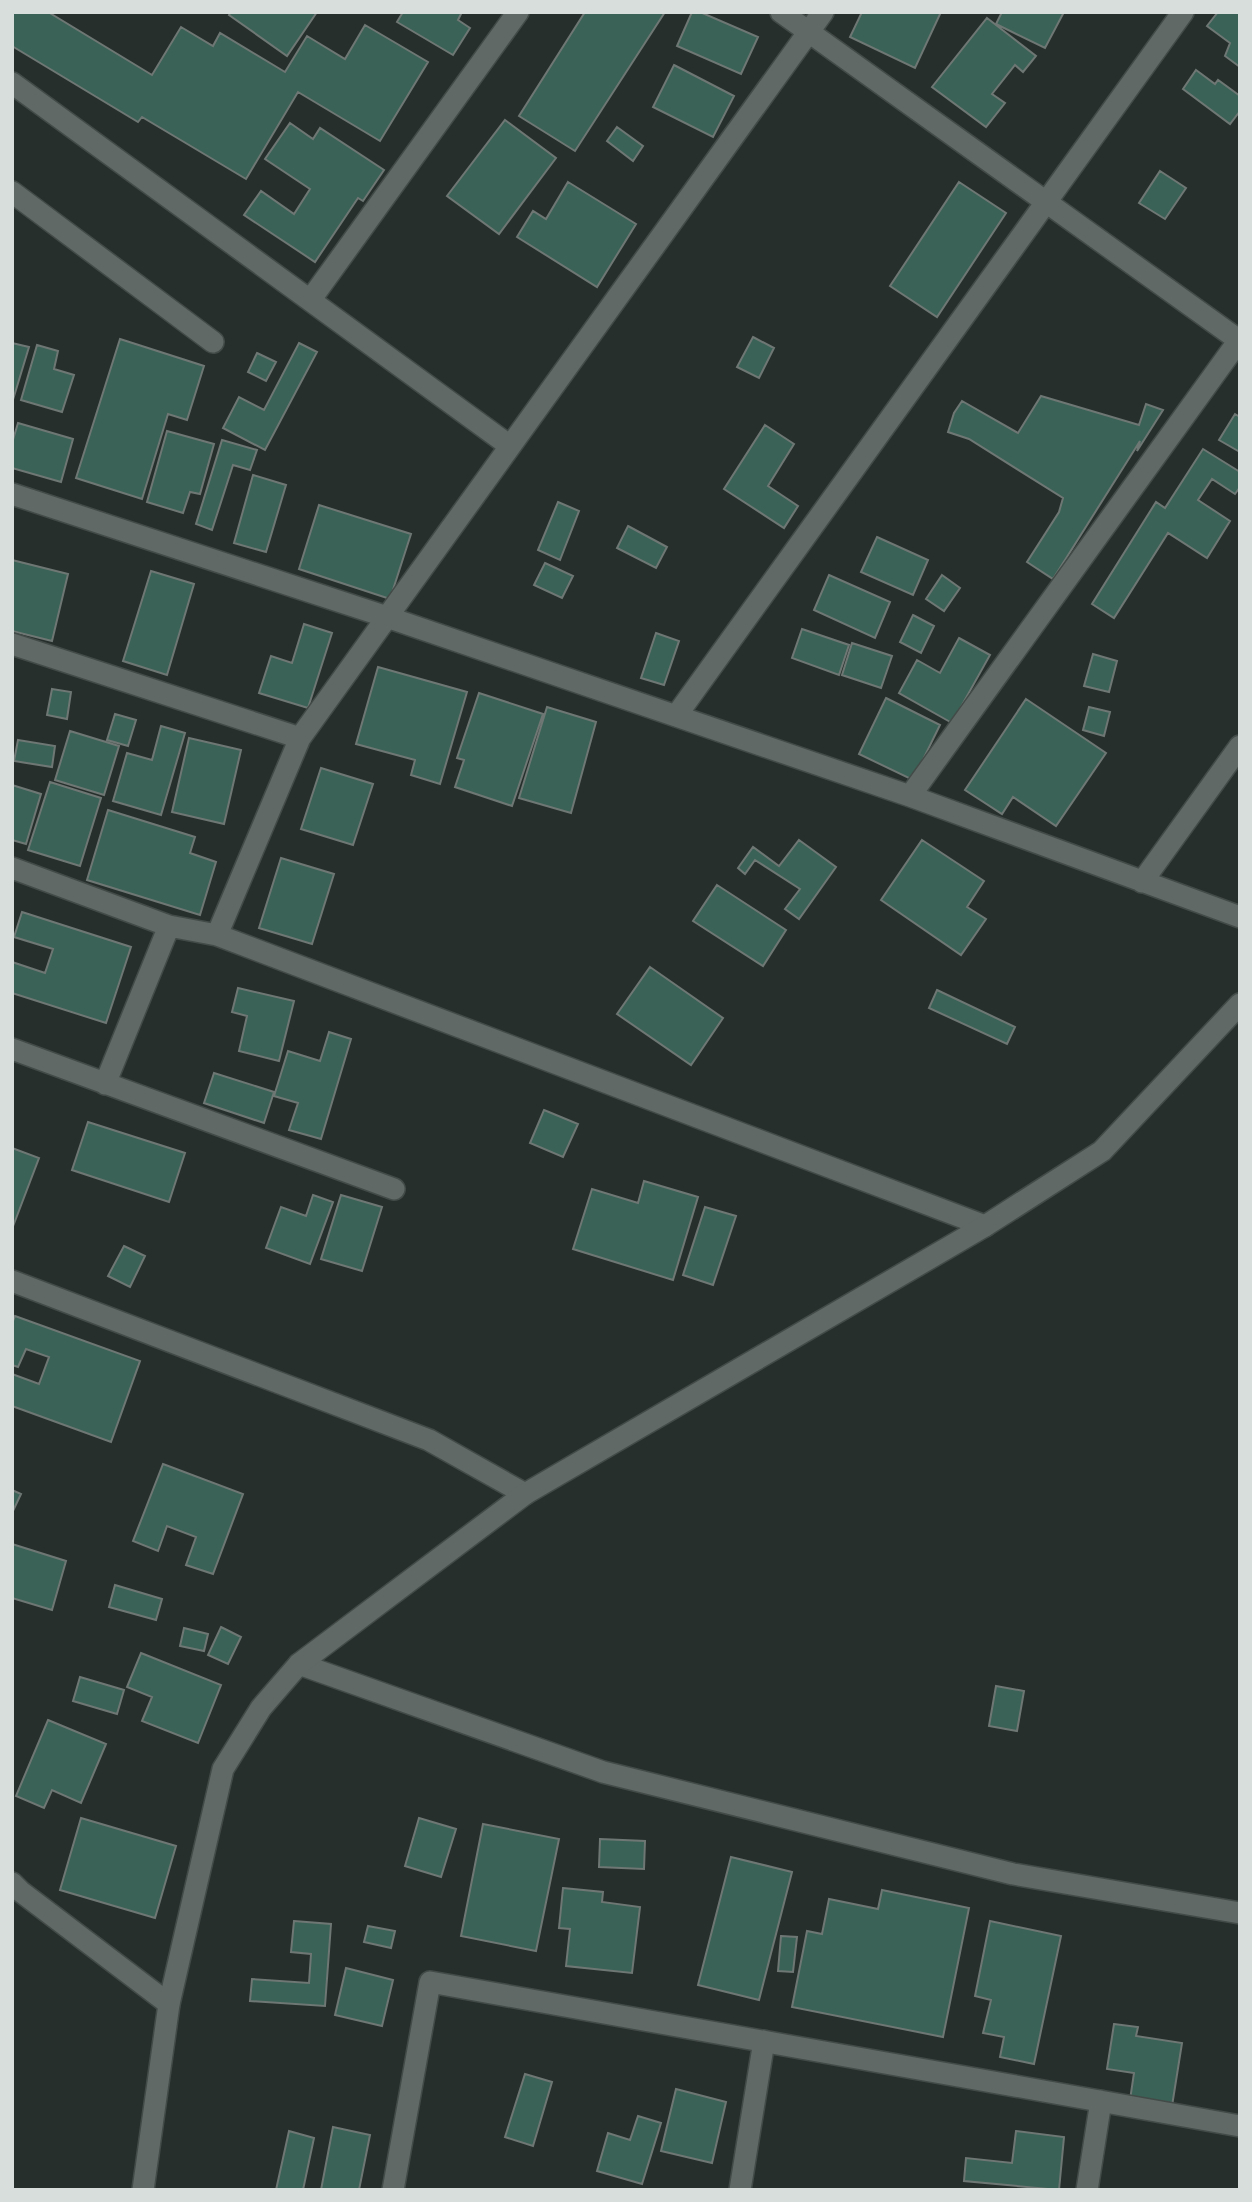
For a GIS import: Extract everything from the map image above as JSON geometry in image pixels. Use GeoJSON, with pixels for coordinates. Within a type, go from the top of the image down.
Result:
{"type":"FeatureCollection","features":[{"type":"Feature","properties":{"kind":"street"},"geometry":{"type":"LineString","coordinates":[[311,299],[518,12]]}},
{"type":"Feature","properties":{"kind":"street"},"geometry":{"type":"LineString","coordinates":[[781,12],[1239,340],[910,796]]}},
{"type":"Feature","properties":{"kind":"street"},"geometry":{"type":"LineString","coordinates":[[216,935],[300,738],[823,12]]}},
{"type":"Feature","properties":{"kind":"street"},"geometry":{"type":"LineString","coordinates":[[676,716],[1183,12]]}},
{"type":"Feature","properties":{"kind":"street"},"geometry":{"type":"LineString","coordinates":[[12,83],[510,446]]}},
{"type":"Feature","properties":{"kind":"street"},"geometry":{"type":"LineString","coordinates":[[12,192],[213,342]]}},
{"type":"Feature","properties":{"kind":"street"},"geometry":{"type":"LineString","coordinates":[[12,494],[387,617],[910,796],[1240,917]]}},
{"type":"Feature","properties":{"kind":"street"},"geometry":{"type":"LineString","coordinates":[[12,644],[300,738]]}},
{"type":"Feature","properties":{"kind":"street"},"geometry":{"type":"LineString","coordinates":[[1142,882],[1240,746]]}},
{"type":"Feature","properties":{"kind":"street"},"geometry":{"type":"LineString","coordinates":[[12,868],[169,926],[216,935],[985,1226]]}},
{"type":"Feature","properties":{"kind":"street"},"geometry":{"type":"LineString","coordinates":[[105,1084],[169,926]]}},
{"type":"Feature","properties":{"kind":"street"},"geometry":{"type":"LineString","coordinates":[[143,2190],[169,2004],[223,1769],[261,1708],[299,1664],[525,1494],[985,1226],[1102,1151],[1240,1004]]}},
{"type":"Feature","properties":{"kind":"street"},"geometry":{"type":"LineString","coordinates":[[12,1049],[394,1189]]}},
{"type":"Feature","properties":{"kind":"street"},"geometry":{"type":"LineString","coordinates":[[15,1288],[429,1440],[525,1494]]}},
{"type":"Feature","properties":{"kind":"street"},"geometry":{"type":"LineString","coordinates":[[299,1664],[603,1772],[1013,1874],[1240,1913]]}},
{"type":"Feature","properties":{"kind":"street"},"geometry":{"type":"LineString","coordinates":[[12,1882],[20,1891],[169,2004]]}},
{"type":"Feature","properties":{"kind":"street"},"geometry":{"type":"LineString","coordinates":[[393,2190],[430,1982],[1240,2126]]}},
{"type":"Feature","properties":{"kind":"street"},"geometry":{"type":"LineString","coordinates":[[740,2190],[764,2041]]}},
{"type":"Feature","properties":{"kind":"street"},"geometry":{"type":"LineString","coordinates":[[1087,2190],[1101,2101]]}},
{"type":"Feature","properties":{"kind":"building"},"geometry":{"type":"Polygon","coordinates":[[[12,12],[48,12],[152,75],[181,27],[213,46],[220,33],[285,72],[307,36],[345,59],[365,25],[428,62],[380,141],[298,92],[246,179],[142,117],[138,122],[12,46],[12,12]]]}},
{"type":"Feature","properties":{"kind":"building"},"geometry":{"type":"Polygon","coordinates":[[[231,12],[317,12],[287,56],[229,15],[231,12]]]}},
{"type":"Feature","properties":{"kind":"building"},"geometry":{"type":"Polygon","coordinates":[[[403,12],[462,12],[458,20],[470,28],[453,55],[397,22],[403,12]]]}},
{"type":"Feature","properties":{"kind":"building"},"geometry":{"type":"Polygon","coordinates":[[[585,12],[665,12],[575,151],[519,116],[585,12]]]}},
{"type":"Feature","properties":{"kind":"building"},"geometry":{"type":"Polygon","coordinates":[[[692,12],[700,12],[758,37],[741,74],[677,46],[692,12]]]}},
{"type":"Feature","properties":{"kind":"building"},"geometry":{"type":"Polygon","coordinates":[[[862,12],[941,12],[915,68],[850,37],[862,12]]]}},
{"type":"Feature","properties":{"kind":"building"},"geometry":{"type":"Polygon","coordinates":[[[1002,12],[1064,12],[1045,48],[996,24],[1002,12]]]}},
{"type":"Feature","properties":{"kind":"building"},"geometry":{"type":"Polygon","coordinates":[[[1218,12],[1240,12],[1240,67],[1225,56],[1230,43],[1207,26],[1218,12]]]}},
{"type":"Feature","properties":{"kind":"building"},"geometry":{"type":"Polygon","coordinates":[[[987,18],[1036,56],[1023,72],[1015,65],[992,94],[1005,103],[986,127],[932,87],[987,18]]]}},
{"type":"Feature","properties":{"kind":"building"},"geometry":{"type":"Polygon","coordinates":[[[674,65],[734,96],[713,137],[653,107],[674,65]]]}},
{"type":"Feature","properties":{"kind":"building"},"geometry":{"type":"Polygon","coordinates":[[[1196,70],[1215,84],[1218,80],[1240,96],[1240,111],[1230,124],[1183,89],[1196,70]]]}},
{"type":"Feature","properties":{"kind":"building"},"geometry":{"type":"Polygon","coordinates":[[[505,120],[556,158],[499,234],[447,196],[505,120]]]}},
{"type":"Feature","properties":{"kind":"building"},"geometry":{"type":"Polygon","coordinates":[[[290,123],[313,139],[320,128],[384,170],[363,201],[358,198],[315,262],[244,215],[261,191],[294,214],[310,189],[265,159],[290,123]]]}},
{"type":"Feature","properties":{"kind":"building"},"geometry":{"type":"Polygon","coordinates":[[[617,127],[643,146],[633,161],[607,141],[617,127]]]}},
{"type":"Feature","properties":{"kind":"building"},"geometry":{"type":"Polygon","coordinates":[[[1160,171],[1186,188],[1165,219],[1139,203],[1160,171]]]}},
{"type":"Feature","properties":{"kind":"building"},"geometry":{"type":"Polygon","coordinates":[[[568,182],[636,224],[597,287],[517,237],[533,211],[546,219],[568,182]]]}},
{"type":"Feature","properties":{"kind":"building"},"geometry":{"type":"Polygon","coordinates":[[[959,182],[1006,213],[937,317],[890,286],[959,182]]]}},
{"type":"Feature","properties":{"kind":"building"},"geometry":{"type":"Polygon","coordinates":[[[753,337],[774,348],[759,378],[737,367],[753,337]]]}},
{"type":"Feature","properties":{"kind":"building"},"geometry":{"type":"Polygon","coordinates":[[[120,339],[204,366],[187,420],[168,414],[142,499],[76,478],[120,339]]]}},
{"type":"Feature","properties":{"kind":"building"},"geometry":{"type":"Polygon","coordinates":[[[12,343],[29,347],[12,403],[12,343]]]}},
{"type":"Feature","properties":{"kind":"building"},"geometry":{"type":"Polygon","coordinates":[[[299,343],[317,352],[265,450],[223,428],[239,397],[264,410],[299,343]]]}},
{"type":"Feature","properties":{"kind":"building"},"geometry":{"type":"Polygon","coordinates":[[[37,345],[58,351],[54,369],[74,375],[62,412],[21,400],[37,345]]]}},
{"type":"Feature","properties":{"kind":"building"},"geometry":{"type":"Polygon","coordinates":[[[257,353],[276,362],[266,381],[248,372],[257,353]]]}},
{"type":"Feature","properties":{"kind":"building"},"geometry":{"type":"Polygon","coordinates":[[[1041,396],[1139,425],[1146,404],[1163,410],[1137,451],[1140,441],[1053,579],[1027,562],[1059,512],[1063,498],[969,439],[948,432],[954,413],[962,401],[1018,433],[1041,396]]]}},
{"type":"Feature","properties":{"kind":"building"},"geometry":{"type":"Polygon","coordinates":[[[1235,414],[1240,417],[1240,452],[1219,440],[1235,414]]]}},
{"type":"Feature","properties":{"kind":"building"},"geometry":{"type":"Polygon","coordinates":[[[18,423],[73,439],[61,482],[12,468],[12,443],[18,423]]]}},
{"type":"Feature","properties":{"kind":"building"},"geometry":{"type":"Polygon","coordinates":[[[765,425],[794,444],[768,486],[798,506],[784,528],[724,489],[765,425]]]}},
{"type":"Feature","properties":{"kind":"building"},"geometry":{"type":"Polygon","coordinates":[[[167,431],[214,444],[200,494],[190,492],[183,513],[147,502],[167,431]]]}},
{"type":"Feature","properties":{"kind":"building"},"geometry":{"type":"Polygon","coordinates":[[[222,440],[257,450],[250,470],[233,465],[212,530],[196,524],[222,440]]]}},
{"type":"Feature","properties":{"kind":"building"},"geometry":{"type":"Polygon","coordinates":[[[1203,449],[1240,472],[1240,487],[1235,494],[1212,479],[1198,500],[1230,521],[1207,558],[1168,533],[1114,618],[1092,604],[1156,502],[1165,508],[1203,449]]]}},
{"type":"Feature","properties":{"kind":"building"},"geometry":{"type":"Polygon","coordinates":[[[253,475],[286,485],[266,552],[234,543],[253,475]]]}},
{"type":"Feature","properties":{"kind":"building"},"geometry":{"type":"Polygon","coordinates":[[[558,502],[579,511],[560,560],[538,550],[558,502]]]}},
{"type":"Feature","properties":{"kind":"building"},"geometry":{"type":"Polygon","coordinates":[[[319,505],[411,534],[390,599],[299,569],[319,505]]]}},
{"type":"Feature","properties":{"kind":"building"},"geometry":{"type":"Polygon","coordinates":[[[628,526],[667,547],[656,568],[617,548],[628,526]]]}},
{"type":"Feature","properties":{"kind":"building"},"geometry":{"type":"Polygon","coordinates":[[[877,537],[928,560],[913,595],[861,572],[877,537]]]}},
{"type":"Feature","properties":{"kind":"building"},"geometry":{"type":"Polygon","coordinates":[[[12,560],[68,574],[52,641],[12,631],[12,560]]]}},
{"type":"Feature","properties":{"kind":"building"},"geometry":{"type":"Polygon","coordinates":[[[545,563],[573,576],[562,598],[534,585],[545,563]]]}},
{"type":"Feature","properties":{"kind":"building"},"geometry":{"type":"Polygon","coordinates":[[[151,571],[194,584],[167,675],[123,661],[151,571]]]}},
{"type":"Feature","properties":{"kind":"building"},"geometry":{"type":"Polygon","coordinates":[[[829,575],[890,602],[875,638],[814,610],[829,575]]]}},
{"type":"Feature","properties":{"kind":"building"},"geometry":{"type":"Polygon","coordinates":[[[942,575],[960,588],[944,611],[926,599],[942,575]]]}},
{"type":"Feature","properties":{"kind":"building"},"geometry":{"type":"Polygon","coordinates":[[[913,615],[934,626],[921,653],[900,642],[913,615]]]}},
{"type":"Feature","properties":{"kind":"building"},"geometry":{"type":"Polygon","coordinates":[[[304,624],[332,633],[308,708],[259,693],[271,656],[292,663],[304,624]]]}},
{"type":"Feature","properties":{"kind":"building"},"geometry":{"type":"Polygon","coordinates":[[[802,629],[849,645],[839,675],[792,658],[802,629]]]}},
{"type":"Feature","properties":{"kind":"building"},"geometry":{"type":"Polygon","coordinates":[[[656,633],[679,641],[664,685],[641,678],[656,633]]]}},
{"type":"Feature","properties":{"kind":"building"},"geometry":{"type":"Polygon","coordinates":[[[959,638],[990,655],[952,723],[899,693],[917,660],[940,673],[959,638]]]}},
{"type":"Feature","properties":{"kind":"building"},"geometry":{"type":"Polygon","coordinates":[[[852,643],[892,656],[881,688],[842,675],[852,643]]]}},
{"type":"Feature","properties":{"kind":"building"},"geometry":{"type":"Polygon","coordinates":[[[1093,654],[1117,661],[1109,692],[1084,686],[1093,654]]]}},
{"type":"Feature","properties":{"kind":"building"},"geometry":{"type":"Polygon","coordinates":[[[378,667],[467,692],[440,784],[411,775],[415,760],[356,744],[378,667]]]}},
{"type":"Feature","properties":{"kind":"building"},"geometry":{"type":"Polygon","coordinates":[[[52,689],[71,692],[67,719],[47,715],[52,689]]]}},
{"type":"Feature","properties":{"kind":"building"},"geometry":{"type":"Polygon","coordinates":[[[479,693],[543,714],[512,806],[455,787],[464,760],[457,758],[479,693]]]}},
{"type":"Feature","properties":{"kind":"building"},"geometry":{"type":"Polygon","coordinates":[[[886,698],[940,725],[913,780],[859,754],[886,698]]]}},
{"type":"Feature","properties":{"kind":"building"},"geometry":{"type":"Polygon","coordinates":[[[1026,699],[1106,753],[1056,826],[1013,797],[1002,814],[965,790],[1026,699]]]}},
{"type":"Feature","properties":{"kind":"building"},"geometry":{"type":"Polygon","coordinates":[[[547,707],[596,722],[571,813],[519,798],[547,707]]]}},
{"type":"Feature","properties":{"kind":"building"},"geometry":{"type":"Polygon","coordinates":[[[1089,707],[1110,712],[1104,736],[1083,730],[1089,707]]]}},
{"type":"Feature","properties":{"kind":"building"},"geometry":{"type":"Polygon","coordinates":[[[115,714],[136,720],[128,746],[107,740],[115,714]]]}},
{"type":"Feature","properties":{"kind":"building"},"geometry":{"type":"Polygon","coordinates":[[[161,726],[185,733],[161,815],[113,801],[127,753],[152,760],[161,726]]]}},
{"type":"Feature","properties":{"kind":"building"},"geometry":{"type":"Polygon","coordinates":[[[70,731],[119,746],[104,795],[55,780],[70,731]]]}},
{"type":"Feature","properties":{"kind":"building"},"geometry":{"type":"Polygon","coordinates":[[[189,738],[241,750],[224,824],[172,812],[189,738]]]}},
{"type":"Feature","properties":{"kind":"building"},"geometry":{"type":"Polygon","coordinates":[[[18,740],[55,746],[52,767],[14,761],[18,740]]]}},
{"type":"Feature","properties":{"kind":"building"},"geometry":{"type":"Polygon","coordinates":[[[321,768],[373,784],[353,845],[301,829],[321,768]]]}},
{"type":"Feature","properties":{"kind":"building"},"geometry":{"type":"Polygon","coordinates":[[[50,782],[101,798],[80,866],[28,850],[50,782]]]}},
{"type":"Feature","properties":{"kind":"building"},"geometry":{"type":"Polygon","coordinates":[[[12,785],[41,794],[26,844],[12,840],[12,785]]]}},
{"type":"Feature","properties":{"kind":"building"},"geometry":{"type":"Polygon","coordinates":[[[108,810],[195,837],[190,853],[216,862],[200,915],[87,880],[108,810]]]}},
{"type":"Feature","properties":{"kind":"building"},"geometry":{"type":"Polygon","coordinates":[[[799,840],[836,867],[799,919],[785,909],[800,889],[755,860],[745,874],[738,868],[753,847],[779,866],[799,840]]]}},
{"type":"Feature","properties":{"kind":"building"},"geometry":{"type":"Polygon","coordinates":[[[922,840],[984,881],[967,907],[986,919],[961,955],[881,900],[922,840]]]}},
{"type":"Feature","properties":{"kind":"building"},"geometry":{"type":"Polygon","coordinates":[[[281,858],[334,874],[312,944],[259,928],[281,858]]]}},
{"type":"Feature","properties":{"kind":"building"},"geometry":{"type":"Polygon","coordinates":[[[717,885],[786,930],[763,966],[693,921],[717,885]]]}},
{"type":"Feature","properties":{"kind":"building"},"geometry":{"type":"Polygon","coordinates":[[[22,912],[131,947],[106,1023],[12,993],[12,962],[45,973],[53,949],[14,937],[22,912]]]}},
{"type":"Feature","properties":{"kind":"building"},"geometry":{"type":"Polygon","coordinates":[[[650,967],[723,1018],[691,1065],[617,1014],[650,967]]]}},
{"type":"Feature","properties":{"kind":"building"},"geometry":{"type":"Polygon","coordinates":[[[238,988],[294,1001],[279,1061],[239,1051],[247,1016],[232,1012],[238,988]]]}},
{"type":"Feature","properties":{"kind":"building"},"geometry":{"type":"Polygon","coordinates":[[[937,990],[1015,1027],[1007,1044],[929,1008],[937,990]]]}},
{"type":"Feature","properties":{"kind":"building"},"geometry":{"type":"Polygon","coordinates":[[[329,1032],[351,1039],[321,1139],[289,1130],[298,1103],[274,1096],[288,1051],[320,1061],[329,1032]]]}},
{"type":"Feature","properties":{"kind":"building"},"geometry":{"type":"Polygon","coordinates":[[[214,1073],[274,1092],[264,1123],[204,1103],[214,1073]]]}},
{"type":"Feature","properties":{"kind":"building"},"geometry":{"type":"Polygon","coordinates":[[[544,1110],[578,1124],[563,1157],[530,1143],[544,1110]]]}},
{"type":"Feature","properties":{"kind":"building"},"geometry":{"type":"Polygon","coordinates":[[[88,1122],[185,1153],[169,1202],[72,1170],[88,1122]]]}},
{"type":"Feature","properties":{"kind":"building"},"geometry":{"type":"Polygon","coordinates":[[[12,1148],[39,1158],[12,1229],[12,1148]]]}},
{"type":"Feature","properties":{"kind":"building"},"geometry":{"type":"Polygon","coordinates":[[[644,1181],[698,1197],[673,1280],[573,1249],[592,1189],[638,1203],[644,1181]]]}},
{"type":"Feature","properties":{"kind":"building"},"geometry":{"type":"Polygon","coordinates":[[[313,1195],[333,1202],[310,1264],[266,1248],[281,1207],[306,1216],[313,1195]]]}},
{"type":"Feature","properties":{"kind":"building"},"geometry":{"type":"Polygon","coordinates":[[[341,1195],[382,1207],[362,1271],[321,1259],[341,1195]]]}},
{"type":"Feature","properties":{"kind":"building"},"geometry":{"type":"Polygon","coordinates":[[[705,1207],[736,1216],[713,1285],[683,1275],[705,1207]]]}},
{"type":"Feature","properties":{"kind":"building"},"geometry":{"type":"Polygon","coordinates":[[[124,1246],[145,1256],[130,1287],[108,1276],[124,1246]]]}},
{"type":"Feature","properties":{"kind":"building"},"geometry":{"type":"Polygon","coordinates":[[[15,1316],[140,1361],[111,1442],[12,1406],[12,1374],[39,1384],[49,1357],[26,1349],[18,1367],[12,1365],[12,1323],[15,1316]]]}},
{"type":"Feature","properties":{"kind":"building"},"geometry":{"type":"Polygon","coordinates":[[[163,1464],[243,1494],[213,1574],[186,1565],[196,1537],[167,1526],[158,1551],[133,1541],[163,1464]]]}},
{"type":"Feature","properties":{"kind":"building"},"geometry":{"type":"Polygon","coordinates":[[[12,1490],[21,1494],[12,1513],[12,1490]]]}},
{"type":"Feature","properties":{"kind":"building"},"geometry":{"type":"Polygon","coordinates":[[[12,1544],[66,1561],[52,1610],[12,1598],[12,1544]]]}},
{"type":"Feature","properties":{"kind":"building"},"geometry":{"type":"Polygon","coordinates":[[[115,1585],[162,1599],[156,1620],[109,1607],[115,1585]]]}},
{"type":"Feature","properties":{"kind":"building"},"geometry":{"type":"Polygon","coordinates":[[[221,1627],[241,1637],[228,1664],[208,1655],[221,1627]]]}},
{"type":"Feature","properties":{"kind":"building"},"geometry":{"type":"Polygon","coordinates":[[[184,1628],[208,1634],[204,1651],[180,1646],[184,1628]]]}},
{"type":"Feature","properties":{"kind":"building"},"geometry":{"type":"Polygon","coordinates":[[[141,1653],[221,1685],[198,1743],[142,1721],[152,1697],[127,1687],[141,1653]]]}},
{"type":"Feature","properties":{"kind":"building"},"geometry":{"type":"Polygon","coordinates":[[[80,1677],[124,1690],[117,1714],[73,1701],[80,1677]]]}},
{"type":"Feature","properties":{"kind":"building"},"geometry":{"type":"Polygon","coordinates":[[[996,1686],[1024,1691],[1017,1731],[989,1726],[996,1686]]]}},
{"type":"Feature","properties":{"kind":"building"},"geometry":{"type":"Polygon","coordinates":[[[48,1720],[106,1744],[81,1803],[52,1790],[44,1808],[16,1796],[48,1720]]]}},
{"type":"Feature","properties":{"kind":"building"},"geometry":{"type":"Polygon","coordinates":[[[81,1818],[176,1846],[155,1918],[60,1890],[81,1818]]]}},
{"type":"Feature","properties":{"kind":"building"},"geometry":{"type":"Polygon","coordinates":[[[419,1818],[456,1829],[441,1877],[405,1866],[419,1818]]]}},
{"type":"Feature","properties":{"kind":"building"},"geometry":{"type":"Polygon","coordinates":[[[483,1824],[559,1839],[536,1951],[461,1936],[483,1824]]]}},
{"type":"Feature","properties":{"kind":"building"},"geometry":{"type":"Polygon","coordinates":[[[600,1839],[645,1841],[644,1869],[599,1867],[600,1839]]]}},
{"type":"Feature","properties":{"kind":"building"},"geometry":{"type":"Polygon","coordinates":[[[731,1857],[792,1872],[759,2000],[698,1985],[731,1857]]]}},
{"type":"Feature","properties":{"kind":"building"},"geometry":{"type":"Polygon","coordinates":[[[563,1888],[603,1892],[602,1902],[640,1907],[632,1973],[566,1966],[570,1929],[559,1928],[563,1888]]]}},
{"type":"Feature","properties":{"kind":"building"},"geometry":{"type":"Polygon","coordinates":[[[882,1890],[969,1908],[943,2037],[792,2007],[807,1931],[822,1934],[829,1899],[878,1909],[882,1890]]]}},
{"type":"Feature","properties":{"kind":"building"},"geometry":{"type":"Polygon","coordinates":[[[294,1921],[331,1924],[325,2006],[250,2001],[252,1979],[309,1983],[311,1954],[291,1952],[294,1921]]]}},
{"type":"Feature","properties":{"kind":"building"},"geometry":{"type":"Polygon","coordinates":[[[990,1921],[1061,1936],[1034,2064],[1000,2057],[1004,2037],[983,2033],[991,2000],[975,1996],[990,1921]]]}},
{"type":"Feature","properties":{"kind":"building"},"geometry":{"type":"Polygon","coordinates":[[[368,1926],[395,1931],[391,1948],[364,1942],[368,1926]]]}},
{"type":"Feature","properties":{"kind":"building"},"geometry":{"type":"Polygon","coordinates":[[[781,1936],[797,1937],[793,1972],[778,1971],[781,1936]]]}},
{"type":"Feature","properties":{"kind":"building"},"geometry":{"type":"Polygon","coordinates":[[[346,1968],[393,1980],[382,2026],[335,2015],[346,1968]]]}},
{"type":"Feature","properties":{"kind":"building"},"geometry":{"type":"Polygon","coordinates":[[[1114,2024],[1138,2027],[1136,2036],[1182,2043],[1172,2106],[1130,2100],[1134,2073],[1107,2069],[1114,2024]]]}},
{"type":"Feature","properties":{"kind":"building"},"geometry":{"type":"Polygon","coordinates":[[[525,2074],[552,2082],[533,2146],[505,2137],[525,2074]]]}},
{"type":"Feature","properties":{"kind":"building"},"geometry":{"type":"Polygon","coordinates":[[[676,2089],[726,2102],[712,2163],[661,2151],[676,2089]]]}},
{"type":"Feature","properties":{"kind":"building"},"geometry":{"type":"Polygon","coordinates":[[[638,2116],[661,2123],[642,2184],[597,2171],[608,2133],[630,2140],[638,2116]]]}},
{"type":"Feature","properties":{"kind":"building"},"geometry":{"type":"Polygon","coordinates":[[[333,2127],[370,2135],[359,2190],[321,2190],[333,2127]]]}},
{"type":"Feature","properties":{"kind":"building"},"geometry":{"type":"Polygon","coordinates":[[[289,2131],[314,2138],[303,2190],[276,2190],[289,2131]]]}},
{"type":"Feature","properties":{"kind":"building"},"geometry":{"type":"Polygon","coordinates":[[[1016,2131],[1064,2137],[1059,2190],[964,2181],[966,2158],[1012,2163],[1016,2131]]]}}]}
